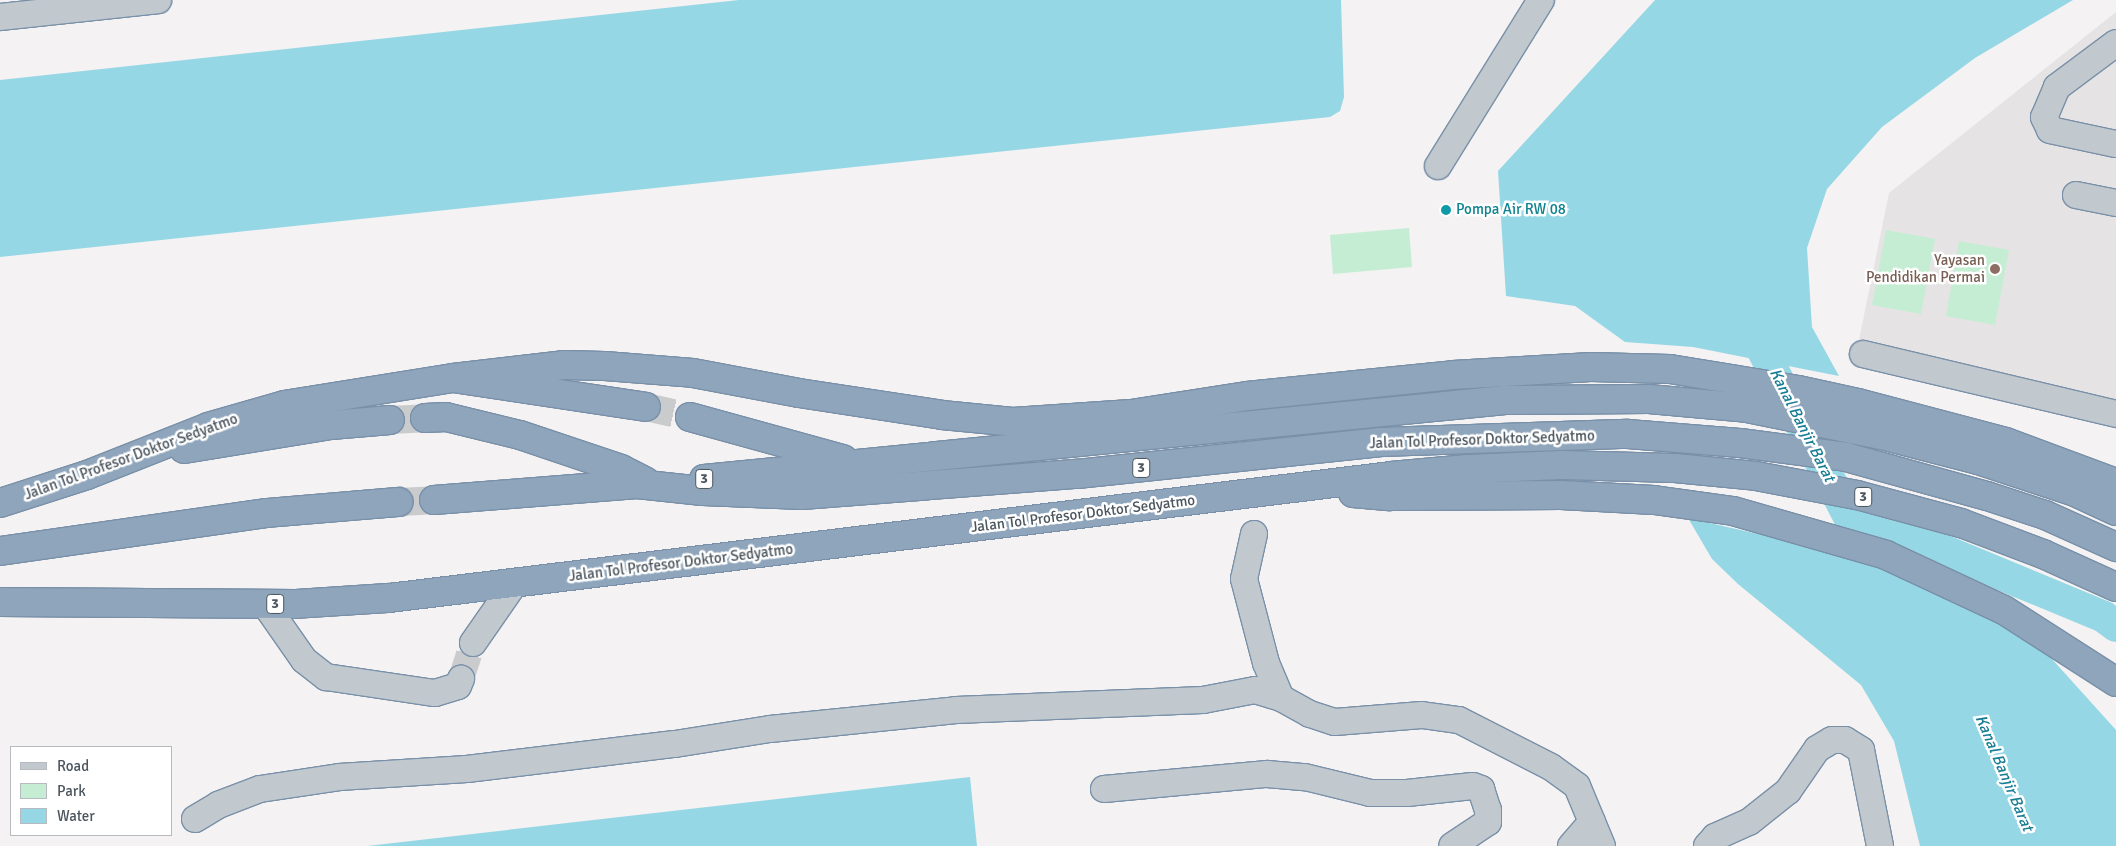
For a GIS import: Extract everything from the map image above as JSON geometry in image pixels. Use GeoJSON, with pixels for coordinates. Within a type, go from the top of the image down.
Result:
{"type":"FeatureCollection","features":[{"type":"Feature","properties":{"kind":"highway"},"geometry":{"type":"LineString","coordinates":[[453,378],[563,365],[644,369],[693,373],[799,394],[932,414],[1013,422],[1131,414],[1248,396],[1443,376],[1592,367],[1670,369],[1858,403],[2006,442],[2116,483]]}},
{"type":"Feature","properties":{"kind":"highway","name":"Jalan Tol Profesor Doktor Sedyatmo"},"geometry":{"type":"LineString","coordinates":[[0,503],[43,491],[208,427],[284,405],[453,378],[646,407]]}},
{"type":"Feature","properties":{"kind":"highway","name":"Jalan Tol Profesor Doktor Sedyatmo"},"geometry":{"type":"LineString","coordinates":[[654,485],[859,463],[1505,400],[1649,399],[1747,408],[1881,436],[1978,460],[2075,492],[2116,511]]}},
{"type":"Feature","properties":{"kind":"highway"},"geometry":{"type":"LineString","coordinates":[[425,418],[446,417],[520,435],[622,469],[654,485]]}},
{"type":"Feature","properties":{"kind":"highway","name":"Jalan Tol Profesor Doktor Sedyatmo"},"geometry":{"type":"LineString","coordinates":[[690,417],[859,463]]}},
{"type":"Feature","properties":{"kind":"highway"},"geometry":{"type":"LineString","coordinates":[[128,459],[331,425],[390,420]]}},
{"type":"Feature","properties":{"kind":"highway","name":"Jalan Tol Profesor Doktor Sedyatmo"},"geometry":{"type":"LineString","coordinates":[[434,500],[637,484],[712,492],[802,495],[1096,472],[1381,442],[1628,434],[1740,443],[1846,457],[1979,493],[2045,515],[2116,547]]}},
{"type":"Feature","properties":{"kind":"highway","name":"Jalan Tol Profesor Doktor Sedyatmo"},"geometry":{"type":"LineString","coordinates":[[0,602],[265,604],[389,598],[1468,469],[1562,465],[1675,468],[1756,476],[1857,495],[1962,523],[2043,554],[2116,587]]}},
{"type":"Feature","properties":{"kind":"highway"},"geometry":{"type":"LineString","coordinates":[[1322,486],[1373,495],[1561,495],[1654,500],[1733,511],[1886,555],[2004,610],[2116,682]]}},
{"type":"Feature","properties":{"kind":"highway"},"geometry":{"type":"LineString","coordinates":[[0,552],[267,514],[399,502]]}},
{"type":"Feature","properties":{"kind":"highway","name":"Jalan Tol Profesor Doktor Sedyatmo"},"geometry":{"type":"LineString","coordinates":[[0,615],[34,603]]}},
{"type":"Feature","properties":{"kind":"street"},"geometry":{"type":"LineString","coordinates":[[0,17],[158,0]]}},
{"type":"Feature","properties":{"kind":"street"},"geometry":{"type":"LineString","coordinates":[[1438,166],[1541,0]]}},
{"type":"Feature","properties":{"kind":"street"},"geometry":{"type":"LineString","coordinates":[[2116,44],[2057,87],[2044,118],[2050,130],[2116,144]]}},
{"type":"Feature","properties":{"kind":"street"},"geometry":{"type":"LineString","coordinates":[[2076,195],[2116,203]]}},
{"type":"Feature","properties":{"kind":"street"},"geometry":{"type":"LineString","coordinates":[[1862,354],[2116,414]]}},
{"type":"Feature","properties":{"kind":"street"},"geometry":{"type":"LineString","coordinates":[[1254,534],[1244,579],[1266,663],[1281,698]]}},
{"type":"Feature","properties":{"kind":"street"},"geometry":{"type":"LineString","coordinates":[[473,643],[514,584]]}},
{"type":"Feature","properties":{"kind":"street"},"geometry":{"type":"LineString","coordinates":[[265,604],[304,660],[326,677],[435,693],[458,686],[461,678]]}},
{"type":"Feature","properties":{"kind":"street"},"geometry":{"type":"LineString","coordinates":[[194,819],[218,805],[260,788],[339,777],[467,769],[577,756],[770,729],[956,710],[1203,700],[1255,690],[1281,698],[1310,714],[1336,722],[1422,715],[1459,720],[1551,767],[1577,786],[1602,846]]}},
{"type":"Feature","properties":{"kind":"street"},"geometry":{"type":"LineString","coordinates":[[1707,846],[1715,838],[1749,822],[1788,791],[1818,749],[1832,740],[1845,740],[1861,750],[1880,846]]}},
{"type":"Feature","properties":{"kind":"street"},"geometry":{"type":"LineString","coordinates":[[1104,789],[1266,774],[1305,777],[1370,793],[1407,793],[1474,786],[1481,788],[1488,810],[1488,822],[1452,846]]}},
{"type":"Feature","properties":{"kind":"street"},"geometry":{"type":"LineString","coordinates":[[1571,846],[1592,822]]}},
{"type":"Feature","properties":{"kind":"shaded area","name":"Yayasan Pendidikan Permai"},"geometry":{"type":"Polygon","coordinates":[[[2116,12],[2116,407],[1858,345],[1889,193],[2116,12]]]}},
{"type":"Feature","properties":{"kind":"green space"},"geometry":{"type":"Polygon","coordinates":[[[1409,228],[1412,267],[1333,274],[1330,235],[1409,228]]]}},
{"type":"Feature","properties":{"kind":"green space"},"geometry":{"type":"Polygon","coordinates":[[[1886,230],[1935,239],[1921,314],[1872,305],[1886,230]]]}},
{"type":"Feature","properties":{"kind":"green space"},"geometry":{"type":"Polygon","coordinates":[[[1959,241],[2009,250],[1995,325],[1946,316],[1959,241]]]}},
{"type":"Feature","properties":{"kind":"water"},"geometry":{"type":"Polygon","coordinates":[[[739,0],[1341,0],[1344,97],[1340,111],[1330,117],[0,257],[0,80],[739,0]]]}},
{"type":"Feature","properties":{"kind":"water"},"geometry":{"type":"Polygon","coordinates":[[[1655,0],[2073,0],[1975,58],[1882,127],[1827,189],[1807,248],[1812,327],[1839,376],[1693,347],[1625,342],[1575,306],[1506,296],[1498,171],[1655,0]]]}},
{"type":"Feature","properties":{"kind":"water"},"geometry":{"type":"Polygon","coordinates":[[[1688,518],[1889,564],[2033,638],[2116,730],[2116,846],[1920,846],[1894,741],[1861,685],[1738,584],[1712,559],[1688,518]]]}},
{"type":"Feature","properties":{"kind":"water"},"geometry":{"type":"Polygon","coordinates":[[[970,777],[977,846],[367,846],[970,777]]]}},
{"type":"Feature","properties":{"kind":"waterway","name":"Kanal Banjir Barat"},"geometry":{"type":"LineString","coordinates":[[1749,324],[1877,571]]}},
{"type":"Feature","properties":{"kind":"waterway"},"geometry":{"type":"LineString","coordinates":[[1846,510],[2104,617],[2116,626]]}},
{"type":"Feature","properties":{"kind":"tunnel"},"geometry":{"type":"LineString","coordinates":[[646,407],[690,417]]}},
{"type":"Feature","properties":{"kind":"tunnel"},"geometry":{"type":"LineString","coordinates":[[390,420],[425,418]]}},
{"type":"Feature","properties":{"kind":"tunnel"},"geometry":{"type":"LineString","coordinates":[[399,502],[434,500]]}},
{"type":"Feature","properties":{"kind":"tunnel"},"geometry":{"type":"LineString","coordinates":[[461,679],[473,643]]}},
{"type":"Feature","properties":{"kind":"place","name":"Pompa Air RW 08"},"geometry":{"type":"Point","coordinates":[1446,210]}},
{"type":"Feature","properties":{"kind":"place","name":"Yayasan Pendidikan Permai"},"geometry":{"type":"Point","coordinates":[1995,269]}}]}
